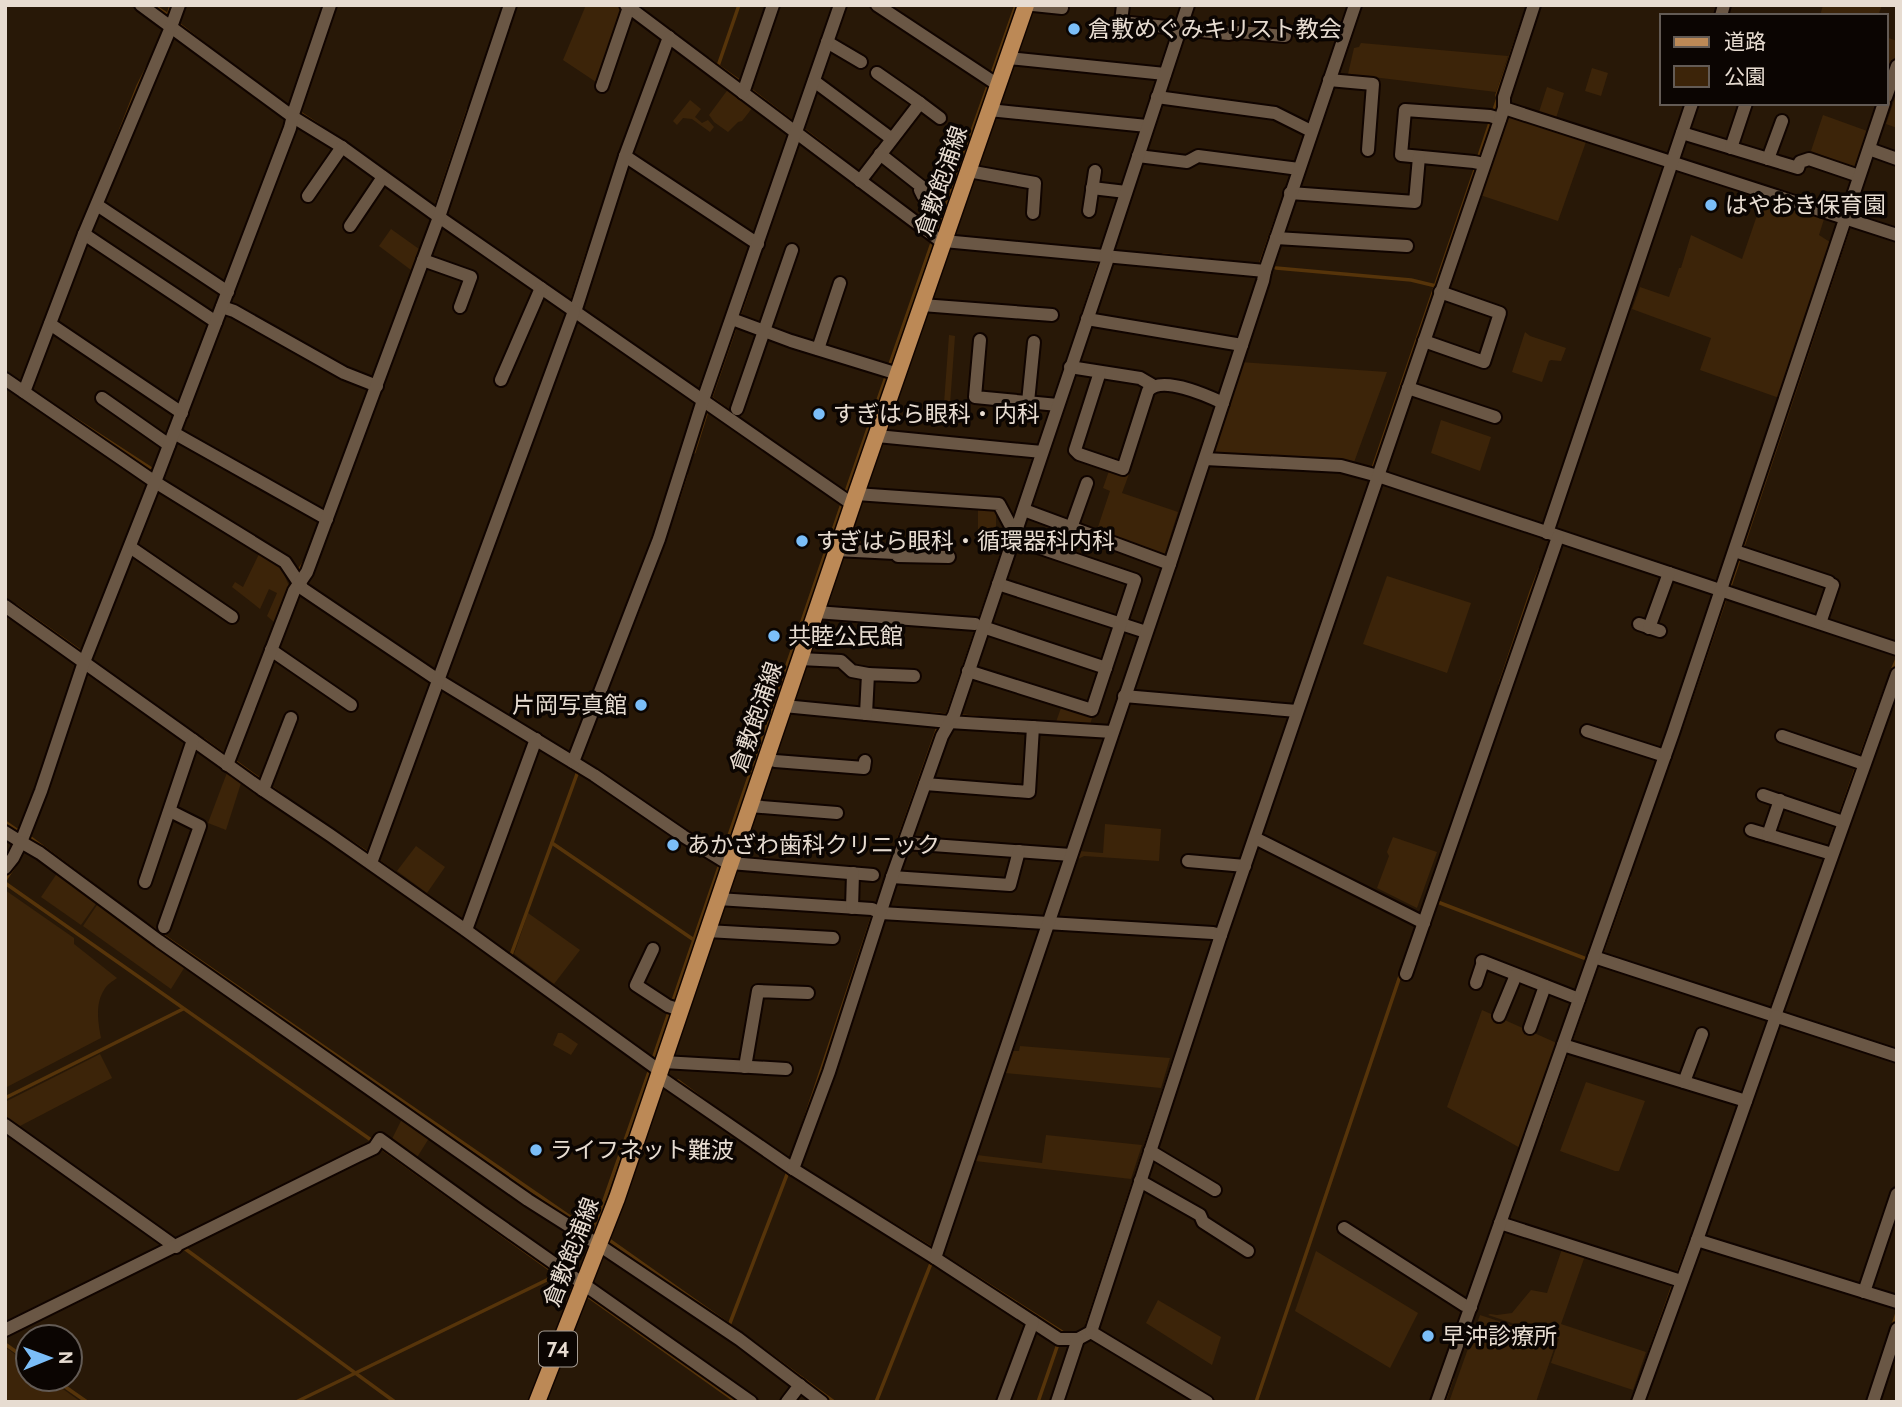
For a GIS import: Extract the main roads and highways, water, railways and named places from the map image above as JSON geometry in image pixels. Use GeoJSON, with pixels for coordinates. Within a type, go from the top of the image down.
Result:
{"type":"FeatureCollection","features":[{"type":"Feature","properties":{"kind":"main road","name":"倉敷飽浦線"},"geometry":{"type":"LineString","coordinates":[[537,1402],[599,1245],[674,1007],[707,931],[718,899],[725,862],[750,807],[877,436],[891,372],[922,306],[989,110],[993,81],[1007,58],[1026,5]]}},
{"type":"Feature","properties":{"kind":"waterway"},"geometry":{"type":"LineString","coordinates":[[153,5],[168,15]]}},
{"type":"Feature","properties":{"kind":"waterway"},"geometry":{"type":"LineString","coordinates":[[168,16],[171,5]]}},
{"type":"Feature","properties":{"kind":"waterway"},"geometry":{"type":"LineString","coordinates":[[637,5],[649,15]]}},
{"type":"Feature","properties":{"kind":"waterway"},"geometry":{"type":"LineString","coordinates":[[718,66],[739,5]]}},
{"type":"Feature","properties":{"kind":"waterway"},"geometry":{"type":"LineString","coordinates":[[991,76],[1016,5]]}},
{"type":"Feature","properties":{"kind":"waterway"},"geometry":{"type":"LineString","coordinates":[[1493,113],[1524,17]]}},
{"type":"Feature","properties":{"kind":"waterway"},"geometry":{"type":"LineString","coordinates":[[180,25],[209,48]]}},
{"type":"Feature","properties":{"kind":"waterway"},"geometry":{"type":"LineString","coordinates":[[708,59],[742,83]]}},
{"type":"Feature","properties":{"kind":"waterway"},"geometry":{"type":"LineString","coordinates":[[112,152],[148,66]]}},
{"type":"Feature","properties":{"kind":"waterway"},"geometry":{"type":"LineString","coordinates":[[937,229],[989,83]]}},
{"type":"Feature","properties":{"kind":"waterway"},"geometry":{"type":"LineString","coordinates":[[748,88],[795,124]]}},
{"type":"Feature","properties":{"kind":"waterway"},"geometry":{"type":"LineString","coordinates":[[435,209],[468,110]]}},
{"type":"Feature","properties":{"kind":"waterway"},"geometry":{"type":"LineString","coordinates":[[300,113],[321,127]]}},
{"type":"Feature","properties":{"kind":"waterway"},"geometry":{"type":"LineString","coordinates":[[1478,159],[1491,120]]}},
{"type":"Feature","properties":{"kind":"waterway"},"geometry":{"type":"LineString","coordinates":[[801,128],[834,153]]}},
{"type":"Feature","properties":{"kind":"waterway"},"geometry":{"type":"LineString","coordinates":[[1372,471],[1476,167]]}},
{"type":"Feature","properties":{"kind":"waterway"},"geometry":{"type":"LineString","coordinates":[[1257,265],[1260,265],[1276,219]]}},
{"type":"Feature","properties":{"kind":"waterway"},"geometry":{"type":"LineString","coordinates":[[1742,549],[1850,224]]}},
{"type":"Feature","properties":{"kind":"waterway"},"geometry":{"type":"LineString","coordinates":[[889,367],[932,243]]}},
{"type":"Feature","properties":{"kind":"waterway"},"geometry":{"type":"LineString","coordinates":[[571,304],[588,251]]}},
{"type":"Feature","properties":{"kind":"waterway"},"geometry":{"type":"LineString","coordinates":[[1163,255],[1232,262]]}},
{"type":"Feature","properties":{"kind":"waterway"},"geometry":{"type":"LineString","coordinates":[[1078,329],[1100,261]]}},
{"type":"Feature","properties":{"kind":"waterway"},"geometry":{"type":"LineString","coordinates":[[1276,268],[1411,280],[1436,286]]}},
{"type":"Feature","properties":{"kind":"waterway"},"geometry":{"type":"LineString","coordinates":[[710,400],[748,290]]}},
{"type":"Feature","properties":{"kind":"waterway"},"geometry":{"type":"LineString","coordinates":[[846,492],[887,374]]}},
{"type":"Feature","properties":{"kind":"waterway"},"geometry":{"type":"LineString","coordinates":[[711,398],[733,414]]}},
{"type":"Feature","properties":{"kind":"waterway"},"geometry":{"type":"LineString","coordinates":[[694,452],[706,414]]}},
{"type":"Feature","properties":{"kind":"waterway"},"geometry":{"type":"LineString","coordinates":[[70,416],[150,468]]}},
{"type":"Feature","properties":{"kind":"waterway"},"geometry":{"type":"LineString","coordinates":[[676,506],[686,475]]}},
{"type":"Feature","properties":{"kind":"waterway"},"geometry":{"type":"LineString","coordinates":[[722,856],[842,504]]}},
{"type":"Feature","properties":{"kind":"waterway"},"geometry":{"type":"LineString","coordinates":[[945,717],[1004,548]]}},
{"type":"Feature","properties":{"kind":"waterway"},"geometry":{"type":"LineString","coordinates":[[1729,589],[1740,556]]}},
{"type":"Feature","properties":{"kind":"waterway"},"geometry":{"type":"LineString","coordinates":[[300,569],[305,561]]}},
{"type":"Feature","properties":{"kind":"waterway"},"geometry":{"type":"LineString","coordinates":[[1500,684],[1540,569]]}},
{"type":"Feature","properties":{"kind":"waterway"},"geometry":{"type":"LineString","coordinates":[[1681,728],[1726,596]]}},
{"type":"Feature","properties":{"kind":"waterway"},"geometry":{"type":"LineString","coordinates":[[16,606],[84,654]]}},
{"type":"Feature","properties":{"kind":"waterway"},"geometry":{"type":"LineString","coordinates":[[631,627],[639,608]]}},
{"type":"Feature","properties":{"kind":"waterway"},"geometry":{"type":"LineString","coordinates":[[1891,673],[1897,659]]}},
{"type":"Feature","properties":{"kind":"waterway"},"geometry":{"type":"LineString","coordinates":[[1860,758],[1886,687]]}},
{"type":"Feature","properties":{"kind":"waterway"},"geometry":{"type":"LineString","coordinates":[[895,711],[946,715]]}},
{"type":"Feature","properties":{"kind":"waterway"},"geometry":{"type":"LineString","coordinates":[[961,716],[992,719]]}},
{"type":"Feature","properties":{"kind":"waterway"},"geometry":{"type":"LineString","coordinates":[[898,841],[938,727]]}},
{"type":"Feature","properties":{"kind":"waterway"},"geometry":{"type":"LineString","coordinates":[[204,740],[226,756]]}},
{"type":"Feature","properties":{"kind":"waterway"},"geometry":{"type":"LineString","coordinates":[[233,760],[283,796]]}},
{"type":"Feature","properties":{"kind":"waterway"},"geometry":{"type":"LineString","coordinates":[[1832,838],[1857,766]]}},
{"type":"Feature","properties":{"kind":"waterway"},"geometry":{"type":"LineString","coordinates":[[511,955],[577,774]]}},
{"type":"Feature","properties":{"kind":"waterway"},"geometry":{"type":"LineString","coordinates":[[5,822],[21,833]]}},
{"type":"Feature","properties":{"kind":"waterway"},"geometry":{"type":"LineString","coordinates":[[339,834],[369,854]]}},
{"type":"Feature","properties":{"kind":"waterway"},"geometry":{"type":"LineString","coordinates":[[28,836],[136,917],[589,1230],[595,1229]]}},
{"type":"Feature","properties":{"kind":"waterway"},"geometry":{"type":"LineString","coordinates":[[552,843],[694,940]]}},
{"type":"Feature","properties":{"kind":"waterway"},"geometry":{"type":"LineString","coordinates":[[5,880],[19,859]]}},
{"type":"Feature","properties":{"kind":"waterway"},"geometry":{"type":"LineString","coordinates":[[378,861],[399,876]]}},
{"type":"Feature","properties":{"kind":"waterway"},"geometry":{"type":"LineString","coordinates":[[652,1062],[720,864]]}},
{"type":"Feature","properties":{"kind":"waterway"},"geometry":{"type":"LineString","coordinates":[[1601,956],[1629,877]]}},
{"type":"Feature","properties":{"kind":"waterway"},"geometry":{"type":"LineString","coordinates":[[5,883],[374,1142]]}},
{"type":"Feature","properties":{"kind":"waterway"},"geometry":{"type":"LineString","coordinates":[[1435,901],[1584,958]]}},
{"type":"Feature","properties":{"kind":"waterway"},"geometry":{"type":"LineString","coordinates":[[1770,1012],[1810,901]]}},
{"type":"Feature","properties":{"kind":"waterway"},"geometry":{"type":"LineString","coordinates":[[798,1140],[873,915]]}},
{"type":"Feature","properties":{"kind":"waterway"},"geometry":{"type":"LineString","coordinates":[[517,960],[644,1052]]}},
{"type":"Feature","properties":{"kind":"waterway"},"geometry":{"type":"LineString","coordinates":[[1542,1124],[1598,963]]}},
{"type":"Feature","properties":{"kind":"waterway"},"geometry":{"type":"LineString","coordinates":[[1256,1402],[1401,973]]}},
{"type":"Feature","properties":{"kind":"waterway"},"geometry":{"type":"LineString","coordinates":[[5,1098],[183,1009]]}},
{"type":"Feature","properties":{"kind":"waterway"},"geometry":{"type":"LineString","coordinates":[[1087,1324],[1173,1062]]}},
{"type":"Feature","properties":{"kind":"waterway"},"geometry":{"type":"LineString","coordinates":[[594,1229],[650,1069]]}},
{"type":"Feature","properties":{"kind":"waterway"},"geometry":{"type":"LineString","coordinates":[[678,1081],[706,1102]]}},
{"type":"Feature","properties":{"kind":"waterway"},"geometry":{"type":"LineString","coordinates":[[380,1147],[576,1288]]}},
{"type":"Feature","properties":{"kind":"waterway"},"geometry":{"type":"LineString","coordinates":[[730,1323],[788,1172]]}},
{"type":"Feature","properties":{"kind":"waterway"},"geometry":{"type":"LineString","coordinates":[[863,1206],[933,1249]]}},
{"type":"Feature","properties":{"kind":"waterway"},"geometry":{"type":"LineString","coordinates":[[609,1240],[742,1334]]}},
{"type":"Feature","properties":{"kind":"waterway"},"geometry":{"type":"LineString","coordinates":[[1677,1276],[1690,1241]]}},
{"type":"Feature","properties":{"kind":"waterway"},"geometry":{"type":"LineString","coordinates":[[184,1248],[395,1402]]}},
{"type":"Feature","properties":{"kind":"waterway"},"geometry":{"type":"LineString","coordinates":[[943,1256],[1062,1332]]}},
{"type":"Feature","properties":{"kind":"waterway"},"geometry":{"type":"LineString","coordinates":[[876,1402],[932,1261]]}},
{"type":"Feature","properties":{"kind":"waterway"},"geometry":{"type":"LineString","coordinates":[[296,1402],[557,1275]]}},
{"type":"Feature","properties":{"kind":"waterway"},"geometry":{"type":"LineString","coordinates":[[1632,1402],[1674,1283]]}},
{"type":"Feature","properties":{"kind":"waterway"},"geometry":{"type":"LineString","coordinates":[[585,1294],[737,1402]]}},
{"type":"Feature","properties":{"kind":"waterway"},"geometry":{"type":"LineString","coordinates":[[1892,1328],[1897,1313]]}},
{"type":"Feature","properties":{"kind":"waterway"},"geometry":{"type":"LineString","coordinates":[[754,1343],[834,1402]]}},
{"type":"Feature","properties":{"kind":"waterway"},"geometry":{"type":"LineString","coordinates":[[5,1344],[14,1350]]}},
{"type":"Feature","properties":{"kind":"waterway"},"geometry":{"type":"LineString","coordinates":[[1038,1402],[1058,1344]]}},
{"type":"Feature","properties":{"kind":"waterway"},"geometry":{"type":"LineString","coordinates":[[1444,1402],[1452,1379]]}},
{"type":"Feature","properties":{"kind":"waterway"},"geometry":{"type":"LineString","coordinates":[[74,1393],[87,1402]]}},
{"type":"Feature","properties":{"kind":"place","name":"倉敷めぐみキリスト教会"},"geometry":{"type":"Point","coordinates":[1074,29]}},
{"type":"Feature","properties":{"kind":"place","name":"はやおき保育園"},"geometry":{"type":"Point","coordinates":[1711,205]}},
{"type":"Feature","properties":{"kind":"place","name":"すぎはら眼科・内科"},"geometry":{"type":"Point","coordinates":[819,414]}},
{"type":"Feature","properties":{"kind":"place","name":"すぎはら眼科・循環器科内科"},"geometry":{"type":"Point","coordinates":[802,541]}},
{"type":"Feature","properties":{"kind":"place","name":"共睦公民館"},"geometry":{"type":"Point","coordinates":[774,636]}},
{"type":"Feature","properties":{"kind":"place","name":"片岡写真館"},"geometry":{"type":"Point","coordinates":[641,705]}},
{"type":"Feature","properties":{"kind":"place","name":"あかざわ歯科クリニック"},"geometry":{"type":"Point","coordinates":[673,845]}},
{"type":"Feature","properties":{"kind":"place","name":"ライフネット難波"},"geometry":{"type":"Point","coordinates":[536,1150]}},
{"type":"Feature","properties":{"kind":"place","name":"早沖診療所"},"geometry":{"type":"Point","coordinates":[1428,1336]}}]}
